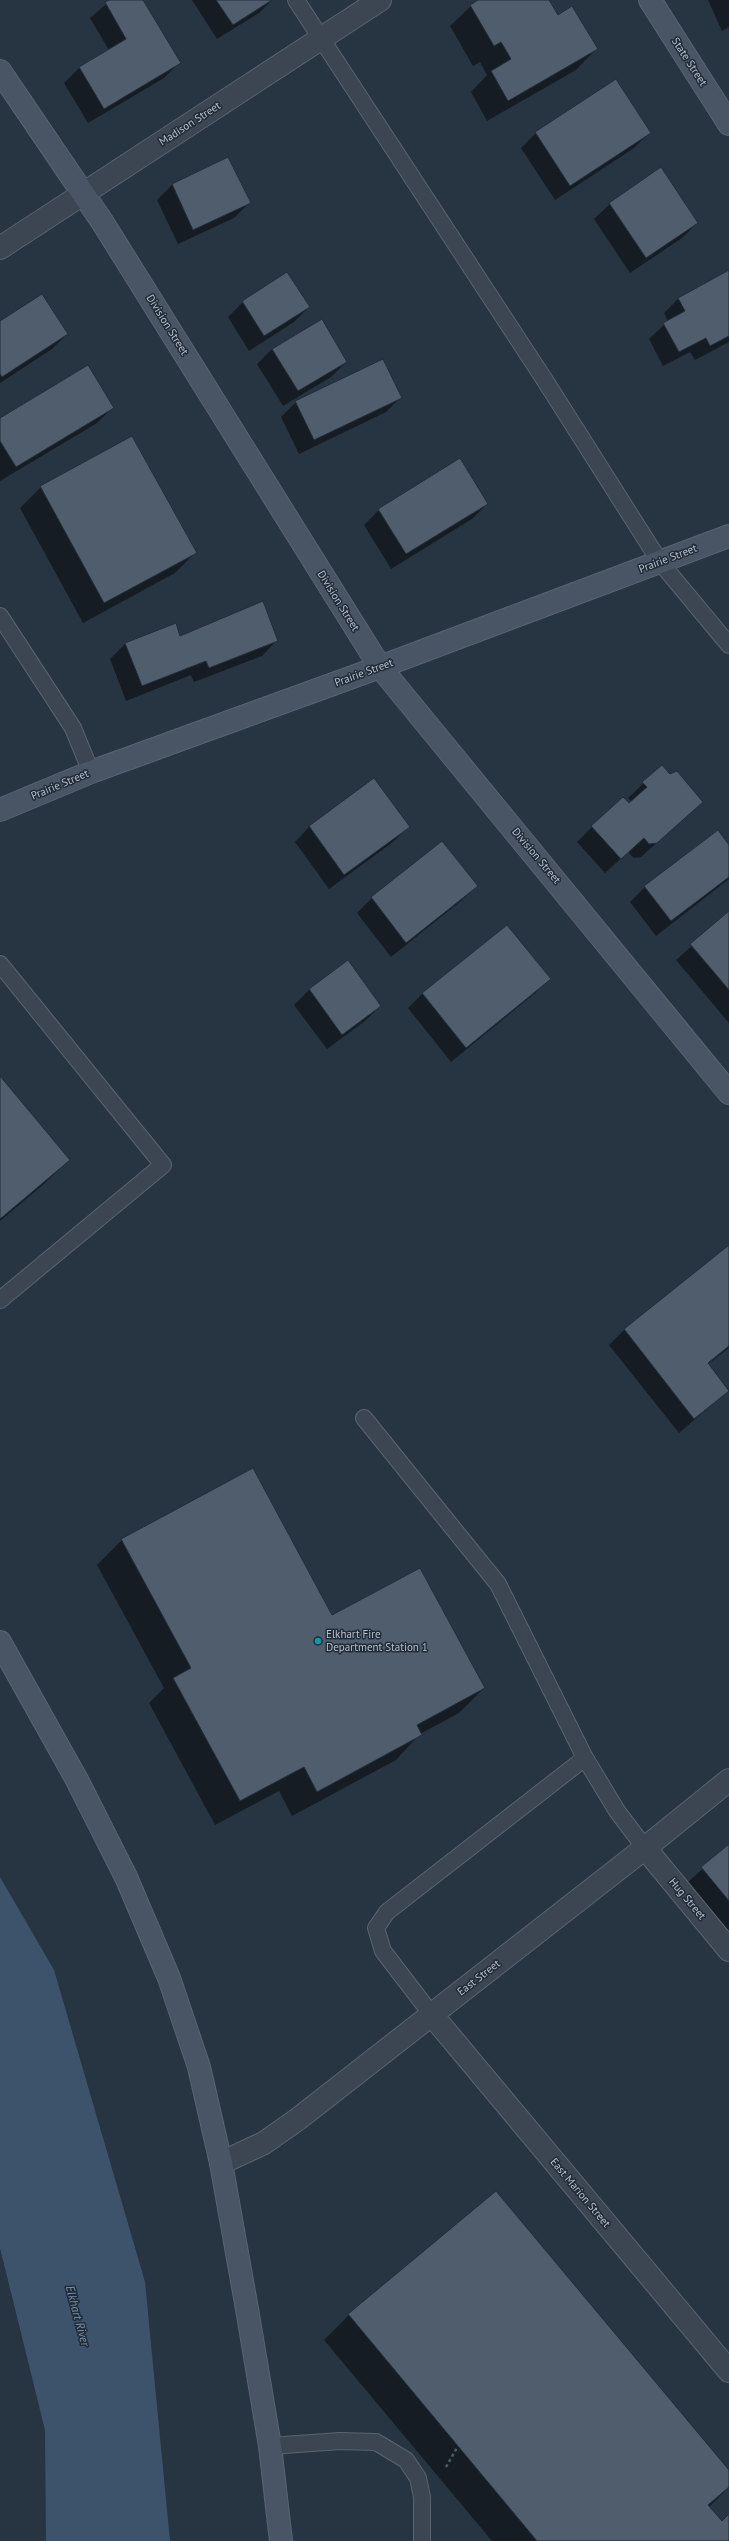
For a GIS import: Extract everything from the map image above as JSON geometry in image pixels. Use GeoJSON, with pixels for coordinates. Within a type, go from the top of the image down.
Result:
{"type":"FeatureCollection","features":[{"type":"Feature","properties":{"kind":"main road","name":"State Street"},"geometry":{"type":"LineString","coordinates":[[650,0],[729,124]]}},
{"type":"Feature","properties":{"kind":"main road","name":"Division Street"},"geometry":{"type":"LineString","coordinates":[[0,70],[84,192],[380,667],[729,1093]]}},
{"type":"Feature","properties":{"kind":"main road","name":"Prairie Street"},"geometry":{"type":"LineString","coordinates":[[0,810],[91,772],[380,667],[729,536]]}},
{"type":"Feature","properties":{"kind":"main road"},"geometry":{"type":"LineString","coordinates":[[0,1642],[77,1780],[126,1877],[166,1971],[199,2067],[221,2163],[270,2446],[281,2541]]}},
{"type":"Feature","properties":{"kind":"street","name":"Madison Street"},"geometry":{"type":"LineString","coordinates":[[0,248],[84,192],[322,40],[380,0]]}},
{"type":"Feature","properties":{"kind":"street","name":"East Street"},"geometry":{"type":"LineString","coordinates":[[221,2163],[264,2143],[432,2015],[645,1848],[729,1780]]}},
{"type":"Feature","properties":{"kind":"street","name":"Hug Street"},"geometry":{"type":"LineString","coordinates":[[645,1848],[729,1950]]}},
{"type":"Feature","properties":{"kind":"street","name":"East Marion Street"},"geometry":{"type":"LineString","coordinates":[[432,2015],[729,2371]]}},
{"type":"Feature","properties":{"kind":"lane"},"geometry":{"type":"LineString","coordinates":[[296,0],[546,382],[660,562],[729,645]]}},
{"type":"Feature","properties":{"kind":"lane"},"geometry":{"type":"LineString","coordinates":[[0,616],[73,728],[91,772]]}},
{"type":"Feature","properties":{"kind":"lane"},"geometry":{"type":"LineString","coordinates":[[0,964],[163,1165],[0,1300]]}},
{"type":"Feature","properties":{"kind":"lane"},"geometry":{"type":"LineString","coordinates":[[364,1418],[498,1584],[585,1758],[617,1811],[645,1848]]}},
{"type":"Feature","properties":{"kind":"lane"},"geometry":{"type":"LineString","coordinates":[[432,2015],[383,1951],[376,1928],[387,1912],[585,1758]]}},
{"type":"Feature","properties":{"kind":"lane"},"geometry":{"type":"LineString","coordinates":[[270,2446],[340,2441],[376,2442],[406,2460],[418,2478],[422,2497],[422,2541]]}},
{"type":"Feature","properties":{"kind":"path"},"geometry":{"type":"LineString","coordinates":[[442,2473],[458,2446]]}},
{"type":"Feature","properties":{"kind":"water","name":"Elkhart River"},"geometry":{"type":"Polygon","coordinates":[[[0,1877],[54,1970],[145,2282],[170,2541],[46,2541],[45,2430],[0,2248],[0,1877]]]}},
{"type":"Feature","properties":{"kind":"building"},"geometry":{"type":"Polygon","coordinates":[[[109,0],[143,0],[181,63],[104,109],[79,67],[126,39],[105,2],[109,0]]]}},
{"type":"Feature","properties":{"kind":"building"},"geometry":{"type":"Polygon","coordinates":[[[216,0],[272,0],[233,25],[216,0]]]}},
{"type":"Feature","properties":{"kind":"building"},"geometry":{"type":"Polygon","coordinates":[[[478,0],[549,0],[558,15],[572,6],[598,49],[508,101],[491,71],[511,59],[501,42],[494,46],[470,5],[478,0]]]}},
{"type":"Feature","properties":{"kind":"building"},"geometry":{"type":"Polygon","coordinates":[[[616,79],[651,133],[570,186],[535,132],[616,79]]]}},
{"type":"Feature","properties":{"kind":"building"},"geometry":{"type":"Polygon","coordinates":[[[228,157],[251,203],[193,230],[172,184],[228,157]]]}},
{"type":"Feature","properties":{"kind":"building"},"geometry":{"type":"Polygon","coordinates":[[[661,167],[698,223],[646,258],[609,203],[661,167]]]}},
{"type":"Feature","properties":{"kind":"building"},"geometry":{"type":"Polygon","coordinates":[[[729,270],[729,336],[710,346],[706,338],[679,352],[663,323],[685,311],[678,298],[729,270]]]}},
{"type":"Feature","properties":{"kind":"building"},"geometry":{"type":"Polygon","coordinates":[[[287,272],[310,307],[264,336],[242,301],[287,272]]]}},
{"type":"Feature","properties":{"kind":"building"},"geometry":{"type":"Polygon","coordinates":[[[42,294],[68,334],[2,377],[0,374],[0,321],[42,294]]]}},
{"type":"Feature","properties":{"kind":"building"},"geometry":{"type":"Polygon","coordinates":[[[322,319],[347,362],[298,391],[272,349],[322,319]]]}},
{"type":"Feature","properties":{"kind":"building"},"geometry":{"type":"Polygon","coordinates":[[[383,359],[402,398],[314,440],[295,401],[383,359]]]}},
{"type":"Feature","properties":{"kind":"building"},"geometry":{"type":"Polygon","coordinates":[[[88,365],[114,408],[16,467],[0,441],[0,418],[88,365]]]}},
{"type":"Feature","properties":{"kind":"building"},"geometry":{"type":"Polygon","coordinates":[[[132,436],[197,553],[104,603],[40,486],[132,436]]]}},
{"type":"Feature","properties":{"kind":"building"},"geometry":{"type":"Polygon","coordinates":[[[460,458],[488,504],[406,554],[378,509],[460,458]]]}},
{"type":"Feature","properties":{"kind":"building"},"geometry":{"type":"Polygon","coordinates":[[[263,601],[278,641],[209,668],[206,661],[142,686],[125,643],[176,623],[180,636],[263,601]]]}},
{"type":"Feature","properties":{"kind":"building"},"geometry":{"type":"Polygon","coordinates":[[[662,765],[670,774],[677,771],[703,802],[657,843],[649,844],[644,838],[621,859],[591,826],[623,797],[629,803],[647,787],[642,782],[662,765]]]}},
{"type":"Feature","properties":{"kind":"building"},"geometry":{"type":"Polygon","coordinates":[[[374,778],[410,827],[344,875],[309,826],[374,778]]]}},
{"type":"Feature","properties":{"kind":"building"},"geometry":{"type":"Polygon","coordinates":[[[718,830],[729,845],[729,877],[671,921],[644,886],[718,830]]]}},
{"type":"Feature","properties":{"kind":"building"},"geometry":{"type":"Polygon","coordinates":[[[442,841],[478,886],[406,943],[371,897],[442,841]]]}},
{"type":"Feature","properties":{"kind":"building"},"geometry":{"type":"Polygon","coordinates":[[[729,911],[729,990],[690,944],[729,911]]]}},
{"type":"Feature","properties":{"kind":"building"},"geometry":{"type":"Polygon","coordinates":[[[507,925],[551,979],[466,1048],[422,993],[507,925]]]}},
{"type":"Feature","properties":{"kind":"building"},"geometry":{"type":"Polygon","coordinates":[[[348,960],[381,1006],[342,1035],[309,989],[348,960]]]}},
{"type":"Feature","properties":{"kind":"building"},"geometry":{"type":"Polygon","coordinates":[[[0,1076],[70,1160],[0,1219],[0,1076]]]}},
{"type":"Feature","properties":{"kind":"building"},"geometry":{"type":"Polygon","coordinates":[[[729,1245],[729,1346],[708,1363],[729,1391],[694,1419],[624,1329],[729,1245]]]}},
{"type":"Feature","properties":{"kind":"building","name":"Elkhart Fire Department Station 1"},"geometry":{"type":"Polygon","coordinates":[[[253,1468],[332,1615],[420,1568],[485,1688],[417,1725],[422,1735],[317,1792],[304,1767],[240,1801],[173,1678],[191,1668],[121,1539],[253,1468]]]}},
{"type":"Feature","properties":{"kind":"building"},"geometry":{"type":"Polygon","coordinates":[[[729,1844],[729,1901],[701,1867],[729,1844]]]}},
{"type":"Feature","properties":{"kind":"building"},"geometry":{"type":"Polygon","coordinates":[[[496,2191],[729,2470],[729,2487],[708,2505],[722,2521],[729,2514],[729,2541],[537,2541],[348,2314],[496,2191]]]}},
{"type":"Feature","properties":{"kind":"place","name":"Elkhart Fire Department Station 1"},"geometry":{"type":"Point","coordinates":[318,1641]}}]}
